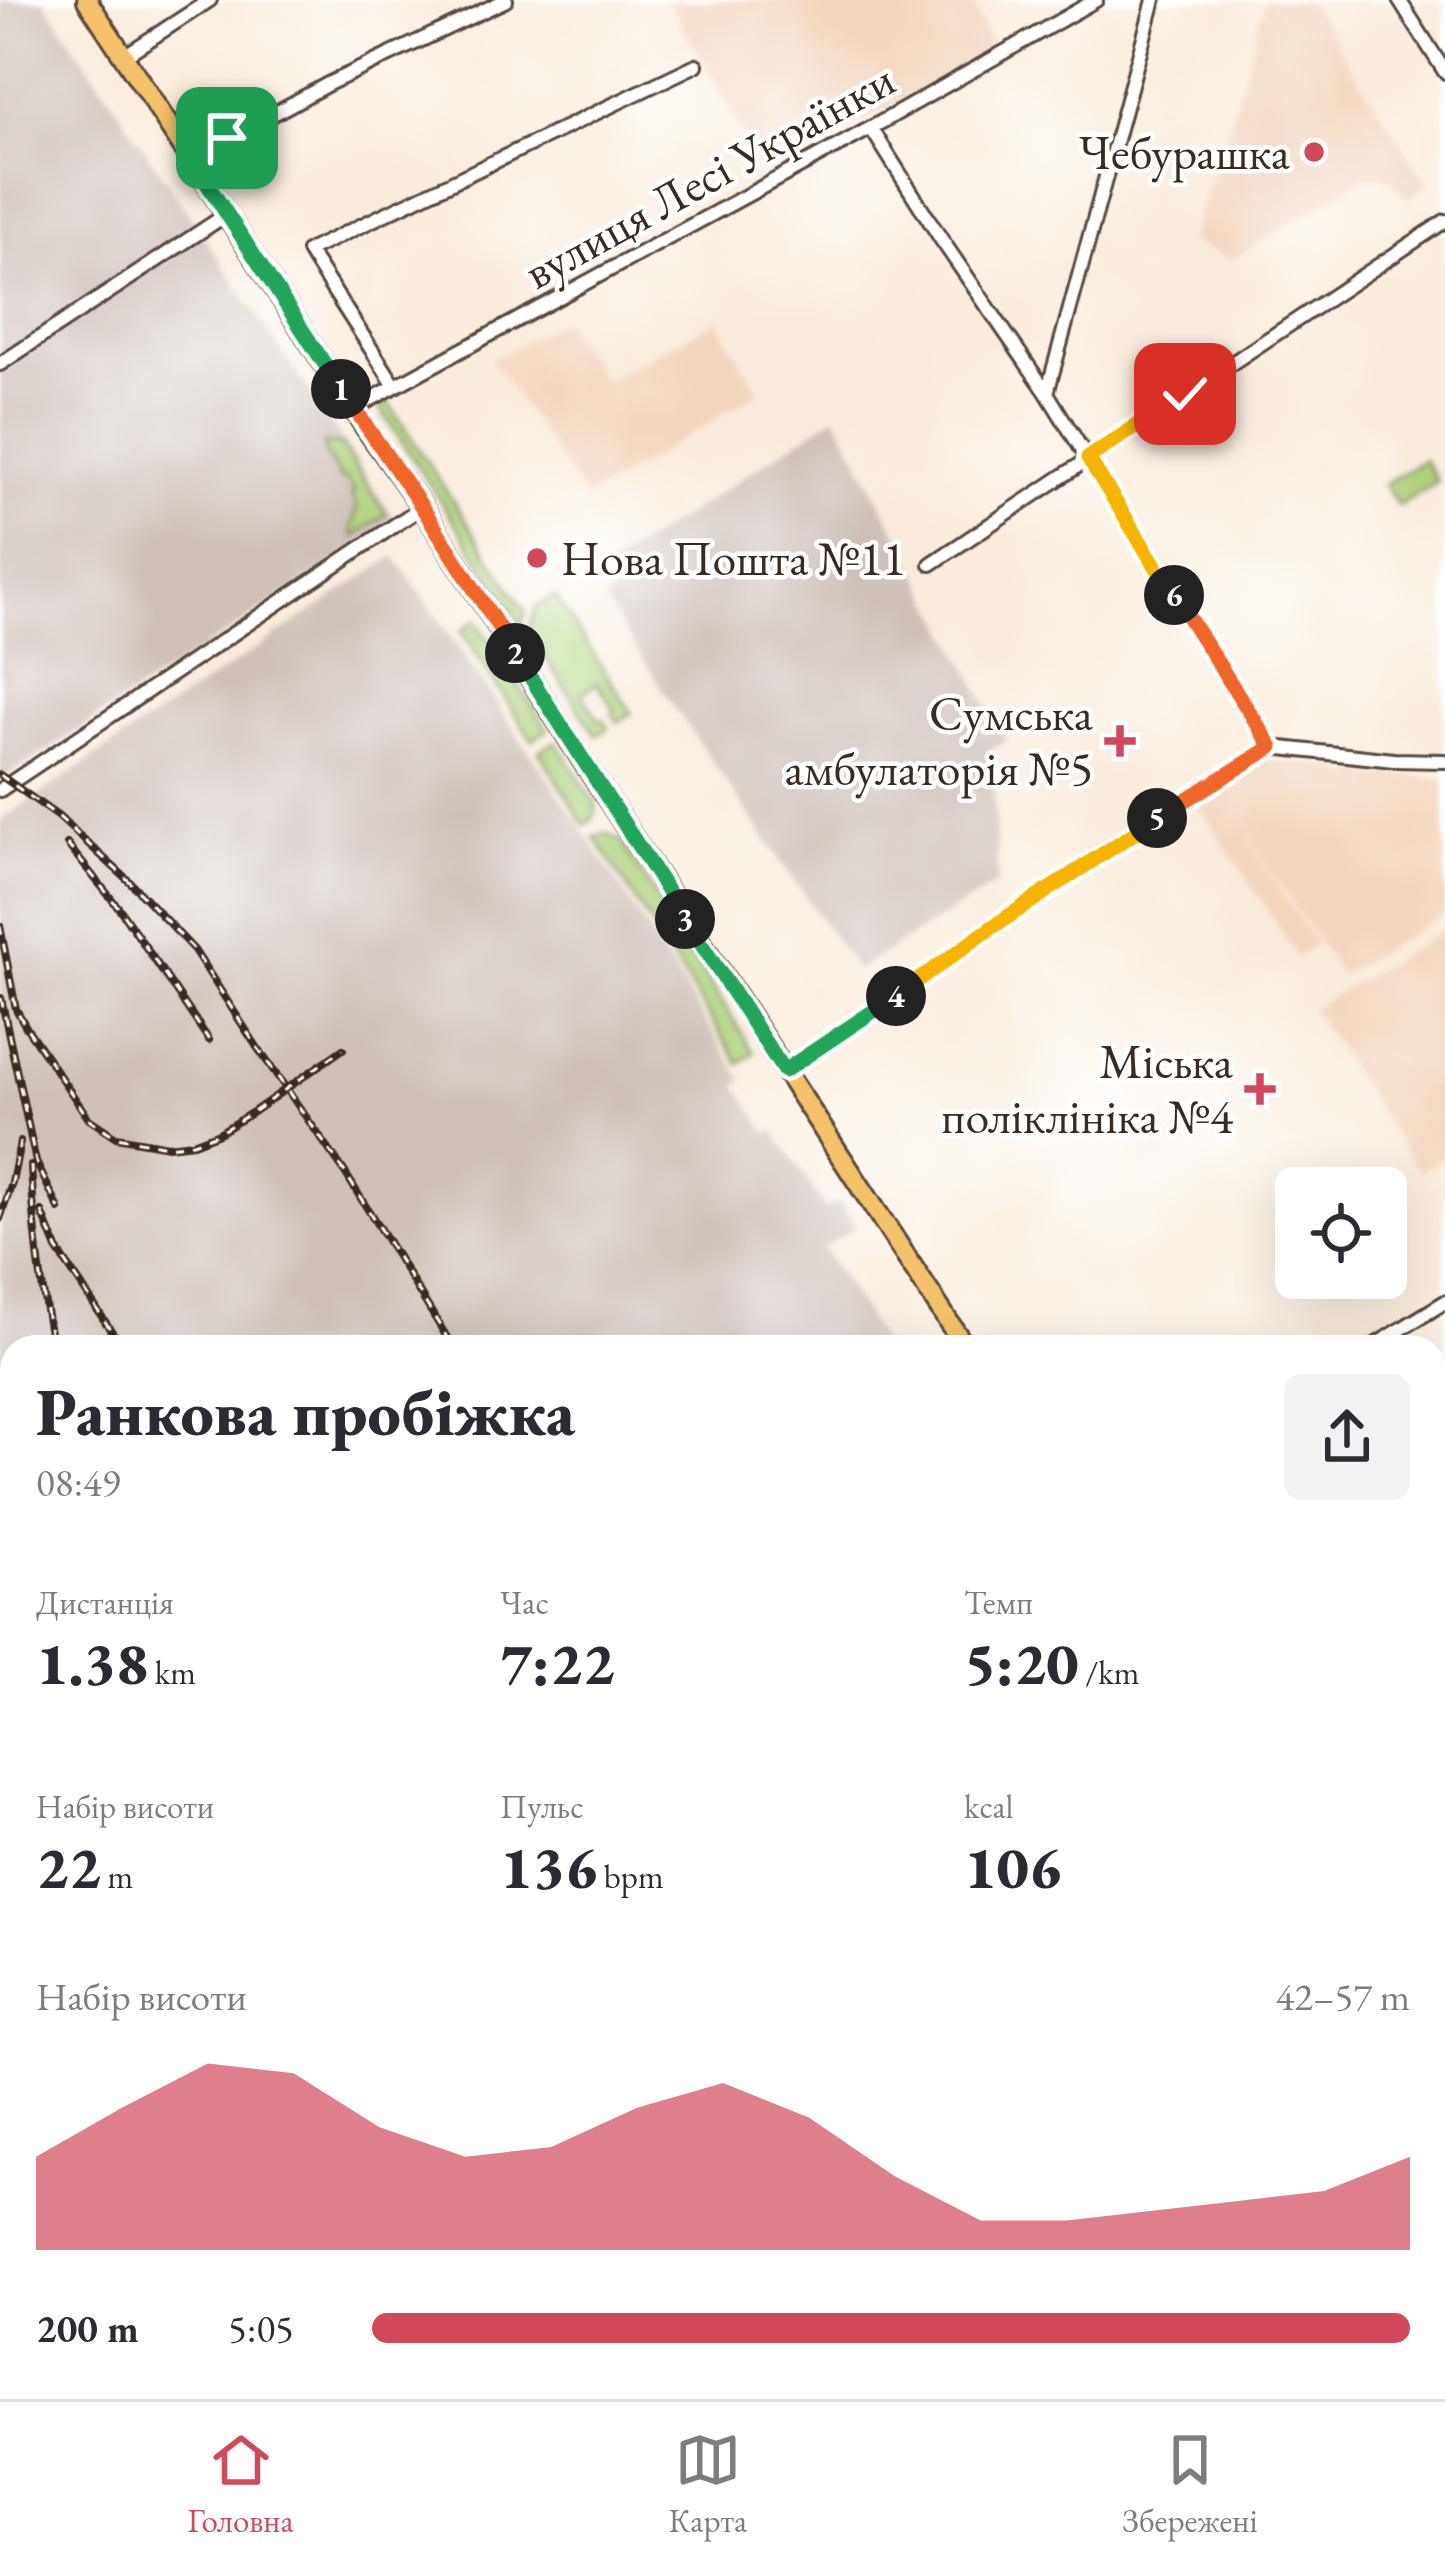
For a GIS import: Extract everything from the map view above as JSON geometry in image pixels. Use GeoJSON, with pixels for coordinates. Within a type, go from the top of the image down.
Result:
{"type":"FeatureCollection","features":[{"type":"Feature","properties":{"kind":"main road"},"geometry":{"type":"LineString","coordinates":[[87,0],[422,507],[957,1335]]}},
{"type":"Feature","properties":{"kind":"street"},"geometry":{"type":"LineString","coordinates":[[124,56],[210,0]]}},
{"type":"Feature","properties":{"kind":"street"},"geometry":{"type":"LineString","coordinates":[[191,159],[328,84],[506,0]]}},
{"type":"Feature","properties":{"kind":"street","name":"вулиця Лесі Українки"},"geometry":{"type":"LineString","coordinates":[[353,409],[871,128],[1096,0]]}},
{"type":"Feature","properties":{"kind":"street"},"geometry":{"type":"LineString","coordinates":[[1047,392],[1154,0]]}},
{"type":"Feature","properties":{"kind":"street"},"geometry":{"type":"LineString","coordinates":[[1399,0],[1445,72]]}},
{"type":"Feature","properties":{"kind":"street"},"geometry":{"type":"LineString","coordinates":[[394,386],[308,251],[696,65]]}},
{"type":"Feature","properties":{"kind":"street"},"geometry":{"type":"LineString","coordinates":[[871,128],[1047,392],[1272,747]]}},
{"type":"Feature","properties":{"kind":"street"},"geometry":{"type":"LineString","coordinates":[[0,364],[226,214]]}},
{"type":"Feature","properties":{"kind":"street"},"geometry":{"type":"LineString","coordinates":[[931,565],[1445,221]]}},
{"type":"Feature","properties":{"kind":"street"},"geometry":{"type":"LineString","coordinates":[[0,790],[422,507]]}},
{"type":"Feature","properties":{"kind":"street"},"geometry":{"type":"LineString","coordinates":[[784,1071],[1108,848],[1272,747],[1445,761]]}},
{"type":"Feature","properties":{"kind":"street"},"geometry":{"type":"LineString","coordinates":[[1391,1335],[1445,1302]]}},
{"type":"Feature","properties":{"kind":"shaded area"},"geometry":{"type":"Polygon","coordinates":[[[0,0],[44,0],[397,522],[0,781],[0,0]]]}},
{"type":"Feature","properties":{"kind":"shaded area"},"geometry":{"type":"Polygon","coordinates":[[[668,0],[970,0],[995,51],[765,173],[668,0]]]}},
{"type":"Feature","properties":{"kind":"shaded area","name":"Чебурашка"},"geometry":{"type":"Polygon","coordinates":[[[1265,0],[1308,0],[1428,184],[1408,199],[1390,178],[1366,176],[1232,259],[1189,242],[1229,128],[1265,0]]]}},
{"type":"Feature","properties":{"kind":"shaded area"},"geometry":{"type":"Polygon","coordinates":[[[718,320],[759,392],[586,498],[491,359],[562,322],[604,380],[718,320]]]}},
{"type":"Feature","properties":{"kind":"shaded area"},"geometry":{"type":"Polygon","coordinates":[[[836,415],[1006,741],[988,752],[993,764],[998,883],[856,970],[604,600],[619,589],[606,568],[836,415]]]}},
{"type":"Feature","properties":{"kind":"shaded area"},"geometry":{"type":"Polygon","coordinates":[[[395,556],[586,834],[743,1080],[737,1085],[767,1133],[774,1130],[825,1209],[839,1202],[855,1227],[823,1248],[877,1335],[0,1335],[0,821],[395,556]]]}},
{"type":"Feature","properties":{"kind":"shaded area"},"geometry":{"type":"Polygon","coordinates":[[[1260,760],[1343,767],[1348,778],[1360,771],[1445,780],[1445,914],[1340,975],[1249,839],[1265,827],[1247,839],[1316,945],[1297,957],[1200,807],[1205,803],[1201,798],[1260,760]]]}},
{"type":"Feature","properties":{"kind":"shaded area"},"geometry":{"type":"Polygon","coordinates":[[[1445,929],[1445,1157],[1420,1173],[1311,1009],[1445,929]]]}},
{"type":"Feature","properties":{"kind":"green space"},"geometry":{"type":"Polygon","coordinates":[[[387,401],[526,612],[522,624],[378,406],[387,401]]]}},
{"type":"Feature","properties":{"kind":"green space"},"geometry":{"type":"Polygon","coordinates":[[[323,444],[341,445],[386,514],[354,537],[357,505],[351,495],[355,492],[346,479],[342,481],[323,444]]]}},
{"type":"Feature","properties":{"kind":"green space"},"geometry":{"type":"Polygon","coordinates":[[[1424,460],[1437,482],[1398,506],[1384,484],[1424,460]]]}},
{"type":"Feature","properties":{"kind":"green space"},"geometry":{"type":"Polygon","coordinates":[[[555,596],[632,713],[618,722],[597,683],[582,693],[599,721],[603,719],[609,728],[597,736],[528,631],[536,607],[555,596]]]}},
{"type":"Feature","properties":{"kind":"green space"},"geometry":{"type":"Polygon","coordinates":[[[476,620],[548,730],[532,740],[461,631],[476,620]]]}},
{"type":"Feature","properties":{"kind":"green space"},"geometry":{"type":"Polygon","coordinates":[[[556,741],[596,804],[594,816],[585,825],[539,751],[556,741]]]}},
{"type":"Feature","properties":{"kind":"green space"},"geometry":{"type":"Polygon","coordinates":[[[606,833],[620,840],[754,1053],[739,1063],[595,837],[606,833]]]}},
{"type":"Feature","properties":{"kind":"railway"},"geometry":{"type":"LineString","coordinates":[[0,775],[59,817],[194,950],[344,1171],[446,1335]]}},
{"type":"Feature","properties":{"kind":"railway"},"geometry":{"type":"LineString","coordinates":[[67,844],[119,908],[209,1040]]}},
{"type":"Feature","properties":{"kind":"railway"},"geometry":{"type":"LineString","coordinates":[[0,926],[16,1009],[89,1119],[116,1137],[168,1146],[219,1133],[343,1049]]}},
{"type":"Feature","properties":{"kind":"railway"},"geometry":{"type":"LineString","coordinates":[[1,998],[36,1162],[59,1209]]}},
{"type":"Feature","properties":{"kind":"railway"},"geometry":{"type":"LineString","coordinates":[[0,1219],[20,1142]]}},
{"type":"Feature","properties":{"kind":"railway"},"geometry":{"type":"LineString","coordinates":[[31,1166],[51,1335]]}},
{"type":"Feature","properties":{"kind":"railway"},"geometry":{"type":"LineString","coordinates":[[42,1212],[57,1249],[114,1335]]}},
{"type":"Feature","properties":{"kind":"place","name":"Чебурашка"},"geometry":{"type":"Point","coordinates":[1314,152]}},
{"type":"Feature","properties":{"kind":"place","name":"Нова Пошта №11"},"geometry":{"type":"Point","coordinates":[537,558]}},
{"type":"Feature","properties":{"kind":"place","name":"Сумська амбулаторія №5"},"geometry":{"type":"Point","coordinates":[1120,741]}},
{"type":"Feature","properties":{"kind":"place","name":"Міська поліклініка №4"},"geometry":{"type":"Point","coordinates":[1260,1089]}},
{"type":"Feature","properties":{"kind":"route"},"geometry":{"type":"LineString","coordinates":[[227,138],[191,159],[422,507],[784,1071],[1108,848],[1272,747],[1088,458],[1185,394]]}}]}
